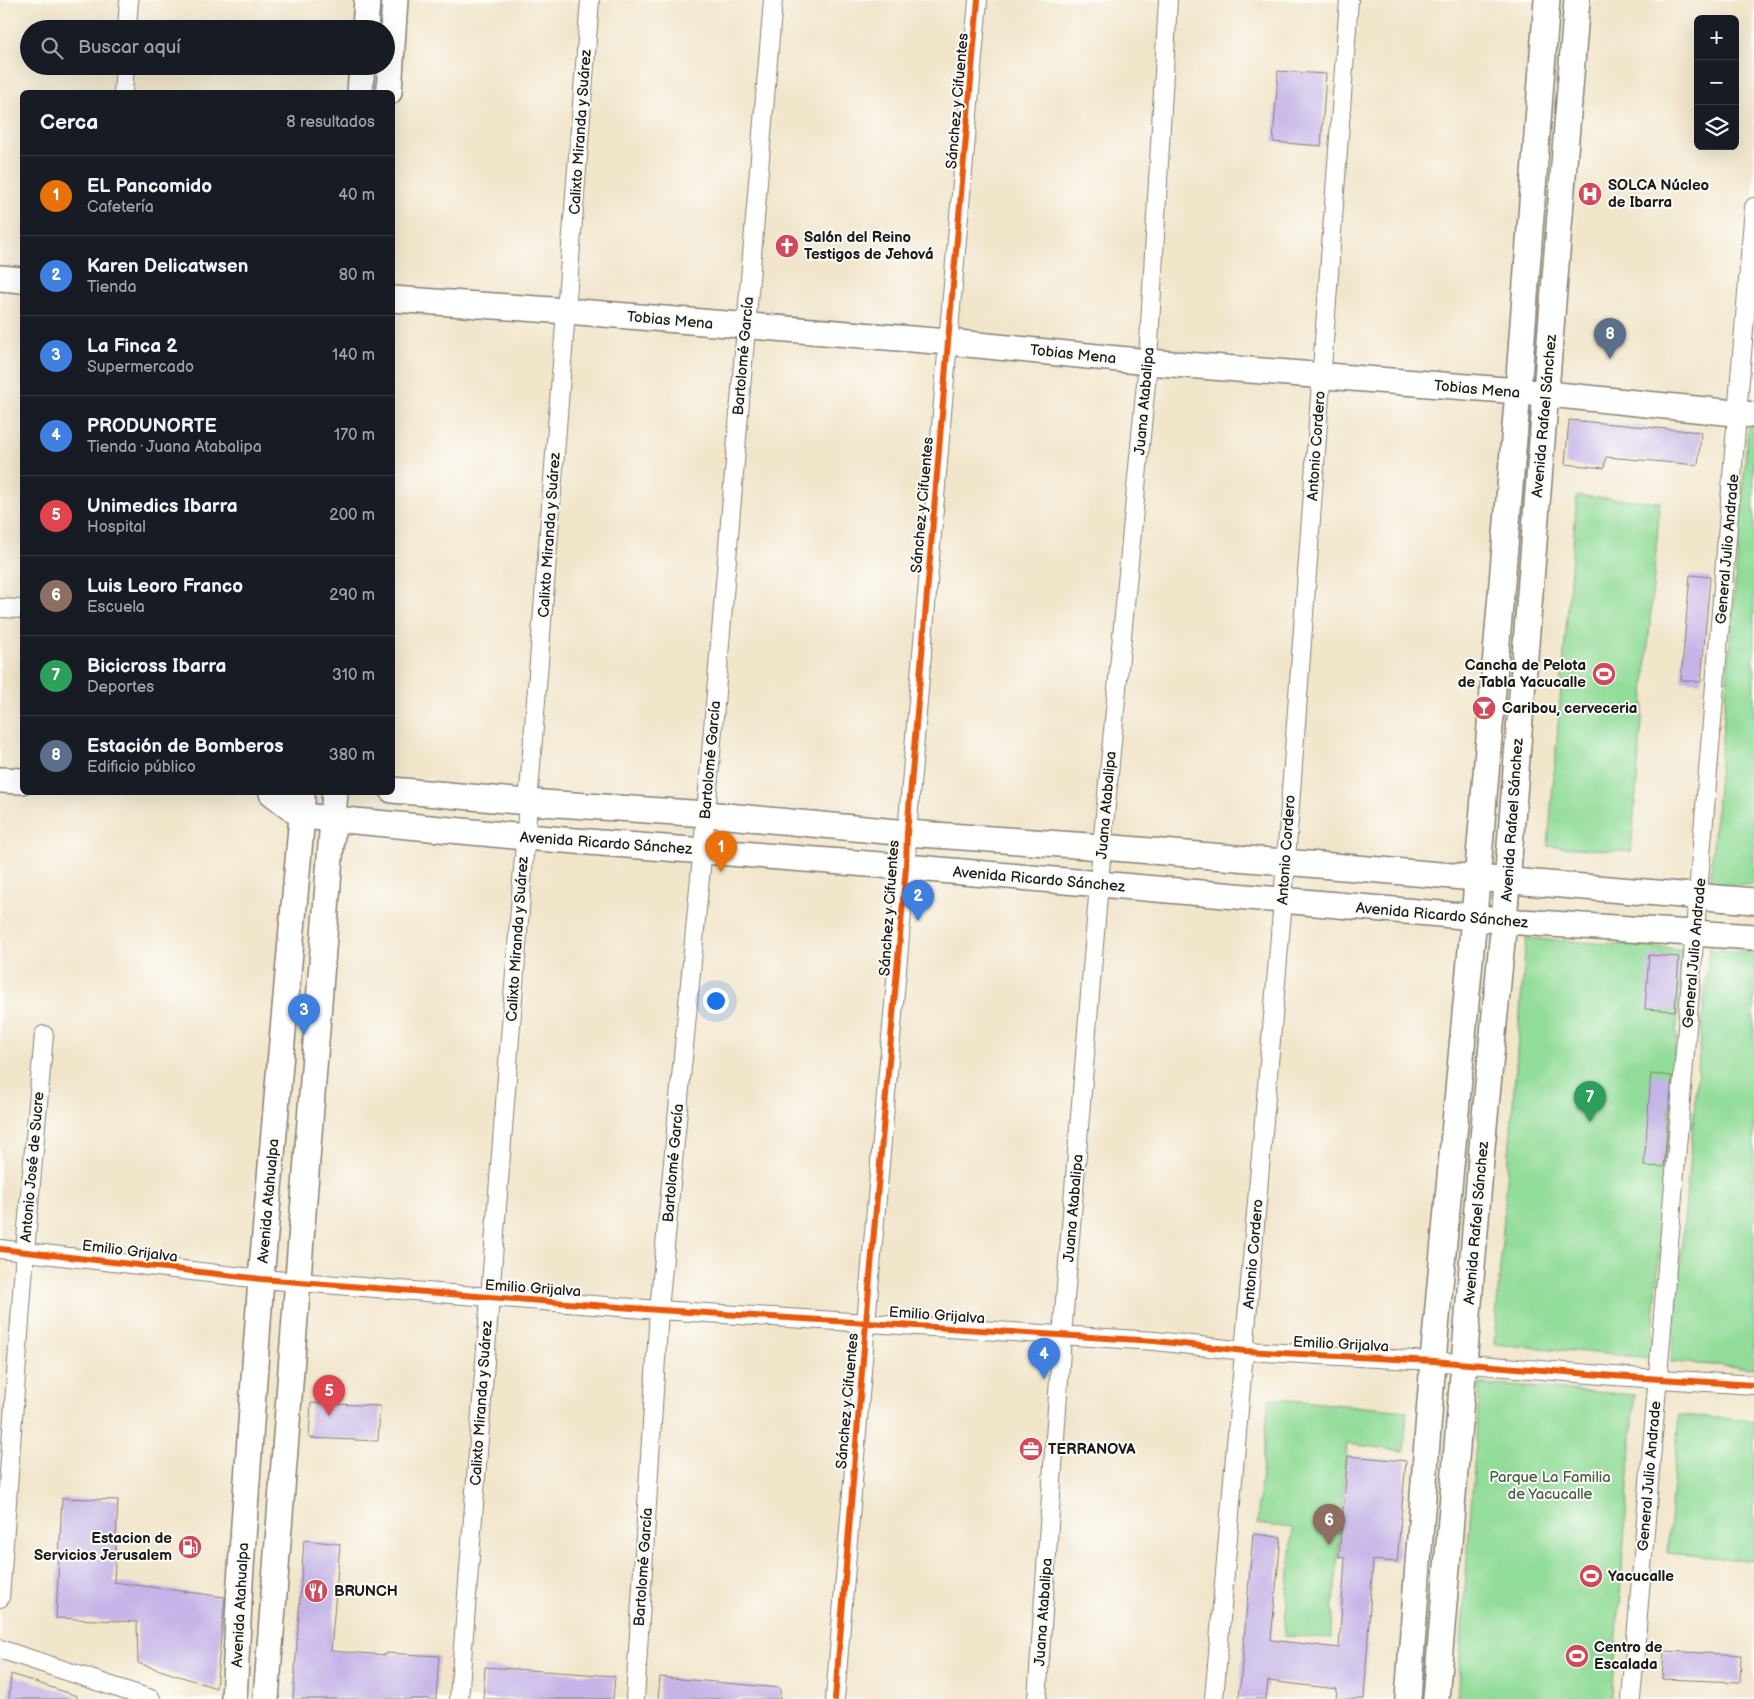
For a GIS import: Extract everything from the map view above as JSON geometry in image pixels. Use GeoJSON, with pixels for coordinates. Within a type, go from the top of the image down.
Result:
{"type":"FeatureCollection","features":[{"type":"Feature","properties":{"kind":"main road"},"geometry":{"type":"LineString","coordinates":[[366,20],[368,0]]}},
{"type":"Feature","properties":{"kind":"main road"},"geometry":{"type":"LineString","coordinates":[[394,20],[395,0]]}},
{"type":"Feature","properties":{"kind":"main road","name":"Avenida Rafael Sánchez"},"geometry":{"type":"LineString","coordinates":[[1408,1699],[1432,1361],[1474,917],[1518,391],[1540,68],[1547,0]]}},
{"type":"Feature","properties":{"kind":"main road","name":"Avenida Rafael Sánchez"},"geometry":{"type":"LineString","coordinates":[[1436,1699],[1482,1147],[1504,921],[1577,0]]}},
{"type":"Feature","properties":{"kind":"main road"},"geometry":{"type":"LineString","coordinates":[[1540,68],[1572,73]]}},
{"type":"Feature","properties":{"kind":"main road"},"geometry":{"type":"LineString","coordinates":[[360,90],[361,75]]}},
{"type":"Feature","properties":{"kind":"main road"},"geometry":{"type":"LineString","coordinates":[[389,90],[390,75]]}},
{"type":"Feature","properties":{"kind":"main road"},"geometry":{"type":"LineString","coordinates":[[0,278],[20,280]]}},
{"type":"Feature","properties":{"kind":"main road","name":"Tobias Mena"},"geometry":{"type":"LineString","coordinates":[[395,300],[566,311],[948,342],[1148,362],[1518,391],[1746,414]]}},
{"type":"Feature","properties":{"kind":"main road"},"geometry":{"type":"LineString","coordinates":[[0,780],[20,781]]}},
{"type":"Feature","properties":{"kind":"main road"},"geometry":{"type":"LineString","coordinates":[[395,790],[528,802],[706,814],[1754,902]]}},
{"type":"Feature","properties":{"kind":"main road"},"geometry":{"type":"LineString","coordinates":[[278,795],[302,804]]}},
{"type":"Feature","properties":{"kind":"main road"},"geometry":{"type":"LineString","coordinates":[[266,1699],[335,795]]}},
{"type":"Feature","properties":{"kind":"main road","name":"Avenida Ricardo Sánchez"},"geometry":{"type":"LineString","coordinates":[[302,804],[333,819],[525,838],[906,867],[1504,921],[1754,938]]}},
{"type":"Feature","properties":{"kind":"main road","name":"Avenida Atahualpa"},"geometry":{"type":"LineString","coordinates":[[234,1699],[240,1582],[261,1279],[302,804]]}},
{"type":"Feature","properties":{"kind":"street"},"geometry":{"type":"LineString","coordinates":[[128,20],[129,0]]}},
{"type":"Feature","properties":{"kind":"street","name":"Calixto Miranda y Suárez"},"geometry":{"type":"LineString","coordinates":[[459,1699],[590,0]]}},
{"type":"Feature","properties":{"kind":"street","name":"Bartolomé García"},"geometry":{"type":"LineString","coordinates":[[635,1699],[659,1310],[706,814],[773,0]]}},
{"type":"Feature","properties":{"kind":"street","name":"Sánchez y Cifuentes"},"geometry":{"type":"LineString","coordinates":[[835,1699],[978,0]]}},
{"type":"Feature","properties":{"kind":"street","name":"Juana Atabalipa"},"geometry":{"type":"LineString","coordinates":[[1037,1699],[1062,1336],[1102,847],[1148,362],[1168,0]]}},
{"type":"Feature","properties":{"kind":"street","name":"Antonio Cordero"},"geometry":{"type":"LineString","coordinates":[[1214,1699],[1282,901],[1349,0]]}},
{"type":"Feature","properties":{"kind":"street"},"geometry":{"type":"LineString","coordinates":[[123,90],[124,75]]}},
{"type":"Feature","properties":{"kind":"street","name":"General Julio Andrade"},"geometry":{"type":"LineString","coordinates":[[1631,1699],[1695,933],[1746,414],[1754,207]]}},
{"type":"Feature","properties":{"kind":"street"},"geometry":{"type":"LineString","coordinates":[[0,608],[20,609]]}},
{"type":"Feature","properties":{"kind":"street","name":"Antonio José de Sucre"},"geometry":{"type":"LineString","coordinates":[[0,1598],[25,1251],[44,1035]]}},
{"type":"Feature","properties":{"kind":"street","name":"Emilio Grijalva"},"geometry":{"type":"LineString","coordinates":[[0,1249],[261,1279],[489,1298],[1155,1342],[1245,1351],[1432,1361],[1754,1385]]}},
{"type":"Feature","properties":{"kind":"street"},"geometry":{"type":"LineString","coordinates":[[0,1649],[151,1699]]}},
{"type":"Feature","properties":{"kind":"green space"},"geometry":{"type":"Polygon","coordinates":[[[1748,426],[1754,427],[1754,885],[1710,883],[1748,426]]]}},
{"type":"Feature","properties":{"kind":"green space","name":"Cancha de Pelota de Tabla Yacucalle"},"geometry":{"type":"Polygon","coordinates":[[[1577,496],[1660,502],[1631,852],[1548,846],[1577,496]]]}},
{"type":"Feature","properties":{"kind":"green space"},"geometry":{"type":"Polygon","coordinates":[[[1526,938],[1683,949],[1651,1358],[1494,1344],[1526,938]]]}},
{"type":"Feature","properties":{"kind":"green space"},"geometry":{"type":"Polygon","coordinates":[[[1709,949],[1754,952],[1754,1368],[1671,1362],[1709,949]]]}},
{"type":"Feature","properties":{"kind":"green space","name":"Parque La Familia de Yacucalle"},"geometry":{"type":"Polygon","coordinates":[[[1480,1384],[1635,1395],[1612,1699],[1457,1699],[1480,1384]]]}},
{"type":"Feature","properties":{"kind":"green space"},"geometry":{"type":"Polygon","coordinates":[[[1269,1398],[1407,1411],[1404,1451],[1347,1444],[1331,1638],[1284,1636],[1293,1528],[1257,1524],[1269,1398]]]}},
{"type":"Feature","properties":{"kind":"green space"},"geometry":{"type":"Polygon","coordinates":[[[1679,1415],[1754,1421],[1754,1561],[1667,1553],[1679,1415]]]}},
{"type":"Feature","properties":{"kind":"building"},"geometry":{"type":"Polygon","coordinates":[[[1278,71],[1326,74],[1321,146],[1273,142],[1278,71]]]}},
{"type":"Feature","properties":{"kind":"building"},"geometry":{"type":"Polygon","coordinates":[[[1569,420],[1701,432],[1698,465],[1606,457],[1604,468],[1565,464],[1569,420]]]}},
{"type":"Feature","properties":{"kind":"building"},"geometry":{"type":"Polygon","coordinates":[[[1690,575],[1710,577],[1701,682],[1681,680],[1690,575]]]}},
{"type":"Feature","properties":{"kind":"building"},"geometry":{"type":"Polygon","coordinates":[[[1649,955],[1679,957],[1675,1011],[1645,1009],[1649,955]]]}},
{"type":"Feature","properties":{"kind":"building"},"geometry":{"type":"Polygon","coordinates":[[[1651,1074],[1672,1076],[1664,1167],[1644,1166],[1651,1074]]]}},
{"type":"Feature","properties":{"kind":"building"},"geometry":{"type":"Polygon","coordinates":[[[311,1403],[380,1406],[378,1441],[309,1438],[311,1403]]]}},
{"type":"Feature","properties":{"kind":"building"},"geometry":{"type":"Polygon","coordinates":[[[1348,1456],[1406,1461],[1397,1562],[1373,1560],[1364,1699],[1336,1699],[1337,1689],[1268,1681],[1266,1699],[1239,1699],[1253,1534],[1281,1537],[1271,1640],[1339,1648],[1345,1558],[1339,1557],[1348,1456]]]}},
{"type":"Feature","properties":{"kind":"building"},"geometry":{"type":"Polygon","coordinates":[[[62,1498],[118,1500],[114,1582],[225,1597],[216,1688],[138,1663],[137,1622],[56,1618],[62,1498]]]}},
{"type":"Feature","properties":{"kind":"building"},"geometry":{"type":"Polygon","coordinates":[[[304,1540],[340,1544],[331,1651],[439,1656],[436,1699],[293,1699],[304,1540]]]}},
{"type":"Feature","properties":{"kind":"building"},"geometry":{"type":"Polygon","coordinates":[[[1664,1651],[1741,1655],[1740,1682],[1662,1679],[1664,1651]]]}},
{"type":"Feature","properties":{"kind":"building"},"geometry":{"type":"Polygon","coordinates":[[[485,1667],[615,1676],[613,1699],[483,1699],[485,1667]]]}},
{"type":"Feature","properties":{"kind":"building"},"geometry":{"type":"Polygon","coordinates":[[[11,1674],[77,1696],[77,1699],[9,1699],[11,1674]]]}},
{"type":"Feature","properties":{"kind":"building"},"geometry":{"type":"Polygon","coordinates":[[[660,1677],[780,1688],[780,1699],[658,1699],[660,1677]]]}},
{"type":"Feature","properties":{"kind":"cycle path"},"geometry":{"type":"LineString","coordinates":[[835,1699],[978,0]]}},
{"type":"Feature","properties":{"kind":"cycle path"},"geometry":{"type":"LineString","coordinates":[[0,1249],[261,1279],[489,1297],[659,1310],[1155,1341],[1245,1351],[1433,1361],[1754,1385]]}},
{"type":"Feature","properties":{"kind":"place","name":"SOLCA Núcleo de Ibarra"},"geometry":{"type":"Point","coordinates":[1590,194]}},
{"type":"Feature","properties":{"kind":"place","name":"Salón del Reino Testigos de Jehová"},"geometry":{"type":"Point","coordinates":[787,246]}},
{"type":"Feature","properties":{"kind":"place","name":"Estación de Bomberos"},"geometry":{"type":"Point","coordinates":[1610,359]}},
{"type":"Feature","properties":{"kind":"place","name":"Cancha de Pelota de Tabla Yacucalle"},"geometry":{"type":"Point","coordinates":[1604,674]}},
{"type":"Feature","properties":{"kind":"place","name":"Caribou, cerveceria"},"geometry":{"type":"Point","coordinates":[1484,708]}},
{"type":"Feature","properties":{"kind":"place","name":"EL Pancomido"},"geometry":{"type":"Point","coordinates":[721,872]}},
{"type":"Feature","properties":{"kind":"place","name":"Karen Delicatwsen"},"geometry":{"type":"Point","coordinates":[918,921]}},
{"type":"Feature","properties":{"kind":"place","name":"La Finca 2"},"geometry":{"type":"Point","coordinates":[304,1035]}},
{"type":"Feature","properties":{"kind":"place","name":"Bicicross Ibarra"},"geometry":{"type":"Point","coordinates":[1590,1122]}},
{"type":"Feature","properties":{"kind":"place","name":"PRODUNORTE"},"geometry":{"type":"Point","coordinates":[1044,1379]}},
{"type":"Feature","properties":{"kind":"place","name":"Unimedics Ibarra"},"geometry":{"type":"Point","coordinates":[329,1416]}},
{"type":"Feature","properties":{"kind":"place","name":"TERRANOVA"},"geometry":{"type":"Point","coordinates":[1031,1449]}},
{"type":"Feature","properties":{"kind":"place","name":"Luis Leoro Franco"},"geometry":{"type":"Point","coordinates":[1329,1545]}},
{"type":"Feature","properties":{"kind":"place","name":"Estacion de Servicios Jerusalem"},"geometry":{"type":"Point","coordinates":[190,1547]}},
{"type":"Feature","properties":{"kind":"place","name":"Yacucalle"},"geometry":{"type":"Point","coordinates":[1591,1576]}},
{"type":"Feature","properties":{"kind":"place","name":"BRUNCH"},"geometry":{"type":"Point","coordinates":[316,1591]}},
{"type":"Feature","properties":{"kind":"place","name":"Centro de Escalada"},"geometry":{"type":"Point","coordinates":[1577,1656]}}]}
